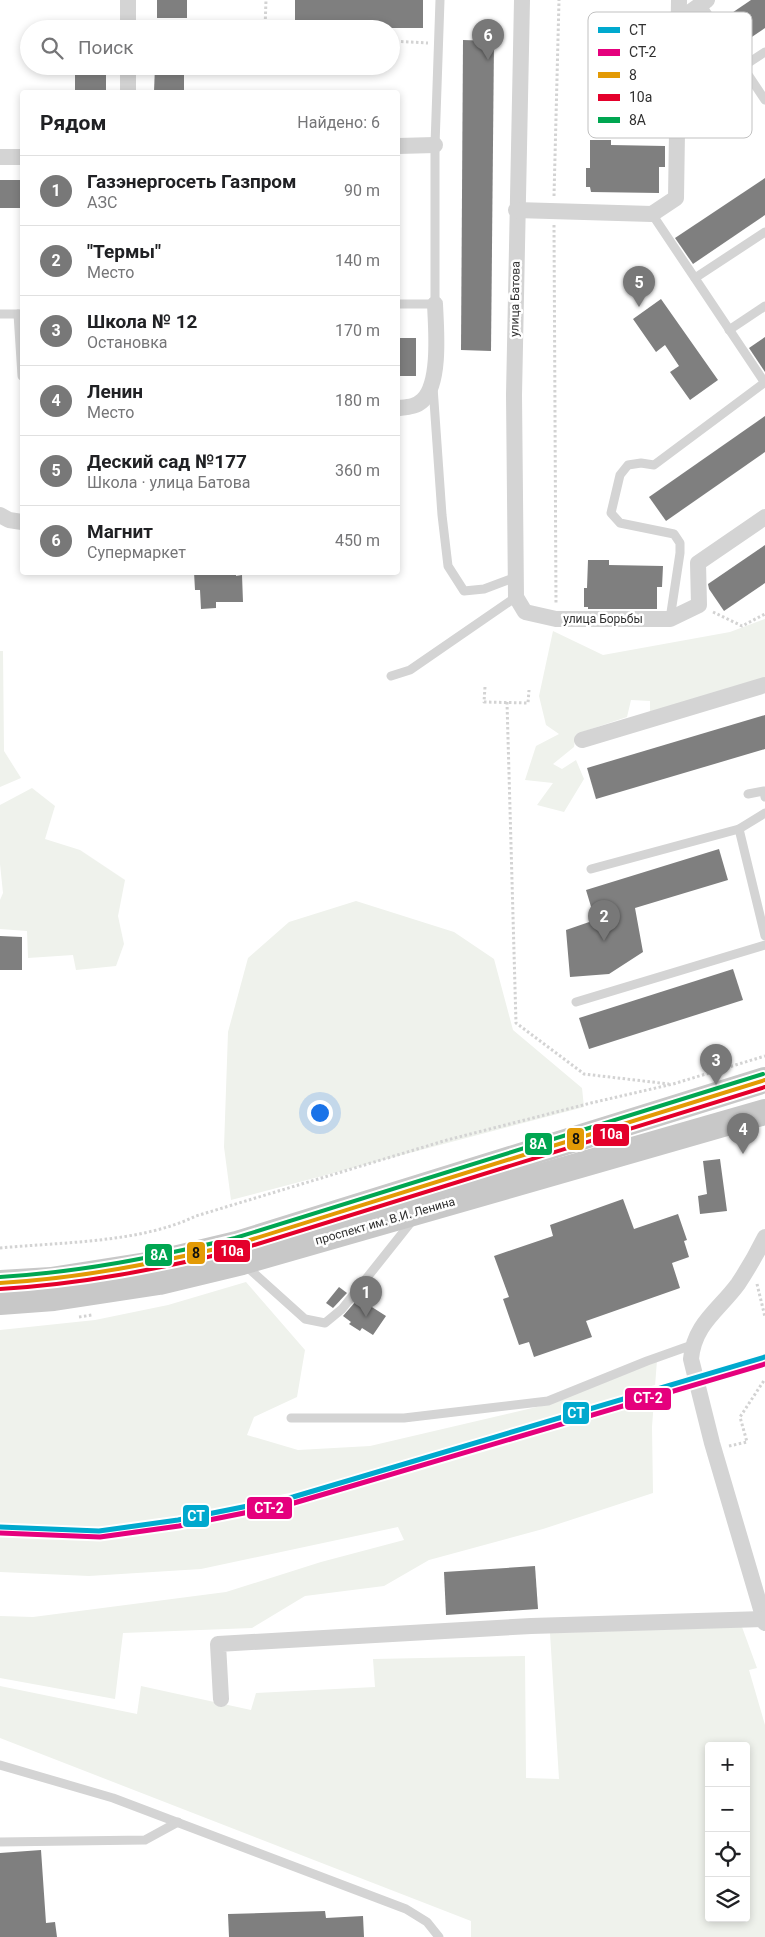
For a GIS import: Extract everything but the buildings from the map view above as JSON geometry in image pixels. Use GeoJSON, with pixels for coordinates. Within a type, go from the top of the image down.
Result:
{"type":"FeatureCollection","features":[{"type":"Feature","properties":{"kind":"main road","name":"проспект им. В.И. Ленина"},"geometry":{"type":"LineString","coordinates":[[0,1283],[51,1280],[153,1264],[237,1244],[764,1077]]}},
{"type":"Feature","properties":{"kind":"main road","name":"проспект им. В.И. Ленина"},"geometry":{"type":"LineString","coordinates":[[0,1302],[54,1298],[159,1282],[242,1262],[765,1112]]}},
{"type":"Feature","properties":{"kind":"street"},"geometry":{"type":"LineString","coordinates":[[128,0],[128,20]]}},
{"type":"Feature","properties":{"kind":"street","name":"улица Батова"},"geometry":{"type":"LineString","coordinates":[[516,597],[514,395],[516,210],[522,0]]}},
{"type":"Feature","properties":{"kind":"street"},"geometry":{"type":"LineString","coordinates":[[690,12],[704,2]]}},
{"type":"Feature","properties":{"kind":"street"},"geometry":{"type":"LineString","coordinates":[[128,75],[128,90]]}},
{"type":"Feature","properties":{"kind":"street"},"geometry":{"type":"LineString","coordinates":[[516,210],[652,214],[676,198],[678,138]]}},
{"type":"Feature","properties":{"kind":"street"},"geometry":{"type":"LineString","coordinates":[[400,146],[435,145]]}},
{"type":"Feature","properties":{"kind":"street"},"geometry":{"type":"LineString","coordinates":[[0,157],[20,157]]}},
{"type":"Feature","properties":{"kind":"street"},"geometry":{"type":"LineString","coordinates":[[400,408],[414,406],[424,400],[433,382],[435,304]]}},
{"type":"Feature","properties":{"kind":"street"},"geometry":{"type":"LineString","coordinates":[[0,515],[9,520],[20,522]]}},
{"type":"Feature","properties":{"kind":"street"},"geometry":{"type":"LineString","coordinates":[[670,619],[699,605],[698,563],[765,517]]}},
{"type":"Feature","properties":{"kind":"street","name":"улица Борьбы"},"geometry":{"type":"LineString","coordinates":[[516,597],[525,612],[556,619],[670,619]]}},
{"type":"Feature","properties":{"kind":"street"},"geometry":{"type":"LineString","coordinates":[[582,740],[765,685]]}},
{"type":"Feature","properties":{"kind":"street"},"geometry":{"type":"LineString","coordinates":[[221,1699],[218,1644],[532,1626],[764,1621],[690,1359],[692,1345],[697,1332],[737,1286],[765,1237]]}},
{"type":"Feature","properties":{"kind":"lane"},"geometry":{"type":"LineString","coordinates":[[400,304],[435,304],[435,145],[440,0]]}},
{"type":"Feature","properties":{"kind":"lane"},"geometry":{"type":"LineString","coordinates":[[752,60],[765,52]]}},
{"type":"Feature","properties":{"kind":"lane"},"geometry":{"type":"LineString","coordinates":[[752,81],[765,100]]}},
{"type":"Feature","properties":{"kind":"lane"},"geometry":{"type":"LineString","coordinates":[[652,214],[765,383],[654,465],[640,463],[628,465],[620,474],[611,513],[620,523],[674,534],[680,543],[670,619]]}},
{"type":"Feature","properties":{"kind":"lane"},"geometry":{"type":"LineString","coordinates":[[695,278],[765,232]]}},
{"type":"Feature","properties":{"kind":"lane"},"geometry":{"type":"LineString","coordinates":[[729,330],[765,306]]}},
{"type":"Feature","properties":{"kind":"lane"},"geometry":{"type":"LineString","coordinates":[[0,314],[20,314]]}},
{"type":"Feature","properties":{"kind":"lane"},"geometry":{"type":"LineString","coordinates":[[433,382],[442,515],[448,566],[464,591],[484,589],[516,577]]}},
{"type":"Feature","properties":{"kind":"lane"},"geometry":{"type":"LineString","coordinates":[[392,676],[410,670],[516,597]]}},
{"type":"Feature","properties":{"kind":"lane"},"geometry":{"type":"LineString","coordinates":[[748,794],[764,791],[765,797]]}},
{"type":"Feature","properties":{"kind":"lane"},"geometry":{"type":"LineString","coordinates":[[591,869],[739,829],[765,813]]}},
{"type":"Feature","properties":{"kind":"lane"},"geometry":{"type":"LineString","coordinates":[[739,829],[765,936]]}},
{"type":"Feature","properties":{"kind":"lane"},"geometry":{"type":"LineString","coordinates":[[576,1002],[765,945]]}},
{"type":"Feature","properties":{"kind":"lane"},"geometry":{"type":"LineString","coordinates":[[242,1262],[305,1319],[325,1323],[342,1309],[420,1210]]}},
{"type":"Feature","properties":{"kind":"lane"},"geometry":{"type":"LineString","coordinates":[[291,1418],[404,1418],[548,1401],[692,1345]]}},
{"type":"Feature","properties":{"kind":"lane"},"geometry":{"type":"LineString","coordinates":[[0,1765],[113,1798],[406,1910],[427,1922],[439,1937]]}},
{"type":"Feature","properties":{"kind":"lane"},"geometry":{"type":"LineString","coordinates":[[0,1842],[145,1840],[178,1822]]}},
{"type":"Feature","properties":{"kind":"path"},"geometry":{"type":"LineString","coordinates":[[265,20],[266,0]]}},
{"type":"Feature","properties":{"kind":"path"},"geometry":{"type":"LineString","coordinates":[[556,619],[554,211],[560,0]]}},
{"type":"Feature","properties":{"kind":"path"},"geometry":{"type":"LineString","coordinates":[[400,41],[439,43]]}},
{"type":"Feature","properties":{"kind":"path"},"geometry":{"type":"LineString","coordinates":[[699,605],[742,626],[765,614]]}},
{"type":"Feature","properties":{"kind":"path"},"geometry":{"type":"LineString","coordinates":[[485,687],[484,702],[528,703],[529,690]]}},
{"type":"Feature","properties":{"kind":"path"},"geometry":{"type":"LineString","coordinates":[[507,702],[516,1022],[584,1074],[673,1084]]}},
{"type":"Feature","properties":{"kind":"path"},"geometry":{"type":"LineString","coordinates":[[0,1248],[128,1236],[176,1225],[196,1216],[447,1140],[591,1103],[673,1084],[764,1077]]}},
{"type":"Feature","properties":{"kind":"path"},"geometry":{"type":"LineString","coordinates":[[757,1282],[765,1317]]}},
{"type":"Feature","properties":{"kind":"path"},"geometry":{"type":"LineString","coordinates":[[730,1454],[728,1446],[747,1442],[740,1417],[765,1379]]}},
{"type":"Feature","properties":{"kind":"shaded area"},"geometry":{"type":"Polygon","coordinates":[[[765,619],[765,679],[650,713],[650,701],[631,700],[627,717],[576,734],[574,747],[553,764],[562,769],[576,760],[584,779],[564,812],[537,805],[553,783],[525,780],[536,746],[559,734],[546,725],[539,696],[553,631],[603,655],[730,632],[765,619]]]}},
{"type":"Feature","properties":{"kind":"shaded area"},"geometry":{"type":"Polygon","coordinates":[[[0,651],[3,651],[4,751],[21,778],[0,787],[0,651]]]}},
{"type":"Feature","properties":{"kind":"shaded area"},"geometry":{"type":"Polygon","coordinates":[[[32,788],[55,806],[45,839],[80,850],[125,880],[118,916],[124,944],[116,966],[76,970],[73,955],[28,958],[27,931],[0,929],[0,900],[3,893],[0,864],[0,805],[32,788]]]}},
{"type":"Feature","properties":{"kind":"shaded area"},"geometry":{"type":"Polygon","coordinates":[[[356,901],[454,932],[494,959],[513,1030],[582,1088],[584,1107],[231,1200],[224,1147],[228,1032],[248,958],[289,922],[356,901]]]}},
{"type":"Feature","properties":{"kind":"shaded area"},"geometry":{"type":"Polygon","coordinates":[[[246,1282],[305,1350],[297,1397],[254,1417],[247,1435],[298,1450],[370,1446],[545,1405],[657,1360],[652,1427],[653,1493],[543,1529],[429,1560],[384,1586],[305,1596],[252,1628],[123,1633],[115,1699],[0,1678],[0,1616],[33,1617],[226,1592],[321,1562],[404,1540],[398,1527],[201,1569],[89,1576],[0,1572],[0,1330],[95,1320],[168,1305],[246,1282]]]}},
{"type":"Feature","properties":{"kind":"shaded area"},"geometry":{"type":"Polygon","coordinates":[[[742,1627],[757,1668],[749,1670],[765,1725],[765,1937],[471,1937],[471,1921],[0,1738],[0,1686],[137,1714],[141,1686],[251,1710],[256,1693],[375,1687],[373,1659],[525,1656],[526,1778],[559,1779],[550,1633],[742,1627]]]}},
{"type":"Feature","properties":{"kind":"transit line","name":"8А"},"geometry":{"type":"LineString","coordinates":[[0,1277],[30,1275],[119,1263],[235,1238],[763,1074]]}},
{"type":"Feature","properties":{"kind":"transit line","name":"8"},"geometry":{"type":"LineString","coordinates":[[0,1283],[30,1281],[119,1269],[237,1244],[765,1080]]}},
{"type":"Feature","properties":{"kind":"transit line","name":"10а"},"geometry":{"type":"LineString","coordinates":[[0,1289],[31,1287],[120,1275],[238,1250],[765,1087]]}},
{"type":"Feature","properties":{"kind":"transit line","name":"СТ"},"geometry":{"type":"LineString","coordinates":[[0,1527],[99,1531],[178,1520],[293,1497],[765,1357]]}},
{"type":"Feature","properties":{"kind":"transit line","name":"СТ-2"},"geometry":{"type":"LineString","coordinates":[[0,1533],[100,1537],[179,1526],[294,1503],[765,1364]]}},
{"type":"Feature","properties":{"kind":"place","name":"Магнит"},"geometry":{"type":"Point","coordinates":[488,60]}},
{"type":"Feature","properties":{"kind":"place","name":"Деский сад №177"},"geometry":{"type":"Point","coordinates":[639,307]}},
{"type":"Feature","properties":{"kind":"place","name":"\"Термы\""},"geometry":{"type":"Point","coordinates":[604,941]}},
{"type":"Feature","properties":{"kind":"place","name":"Школа № 12"},"geometry":{"type":"Point","coordinates":[716,1085]}},
{"type":"Feature","properties":{"kind":"place","name":"Ленин"},"geometry":{"type":"Point","coordinates":[743,1154]}},
{"type":"Feature","properties":{"kind":"place","name":"Газэнергосеть Газпром"},"geometry":{"type":"Point","coordinates":[366,1317]}}]}
